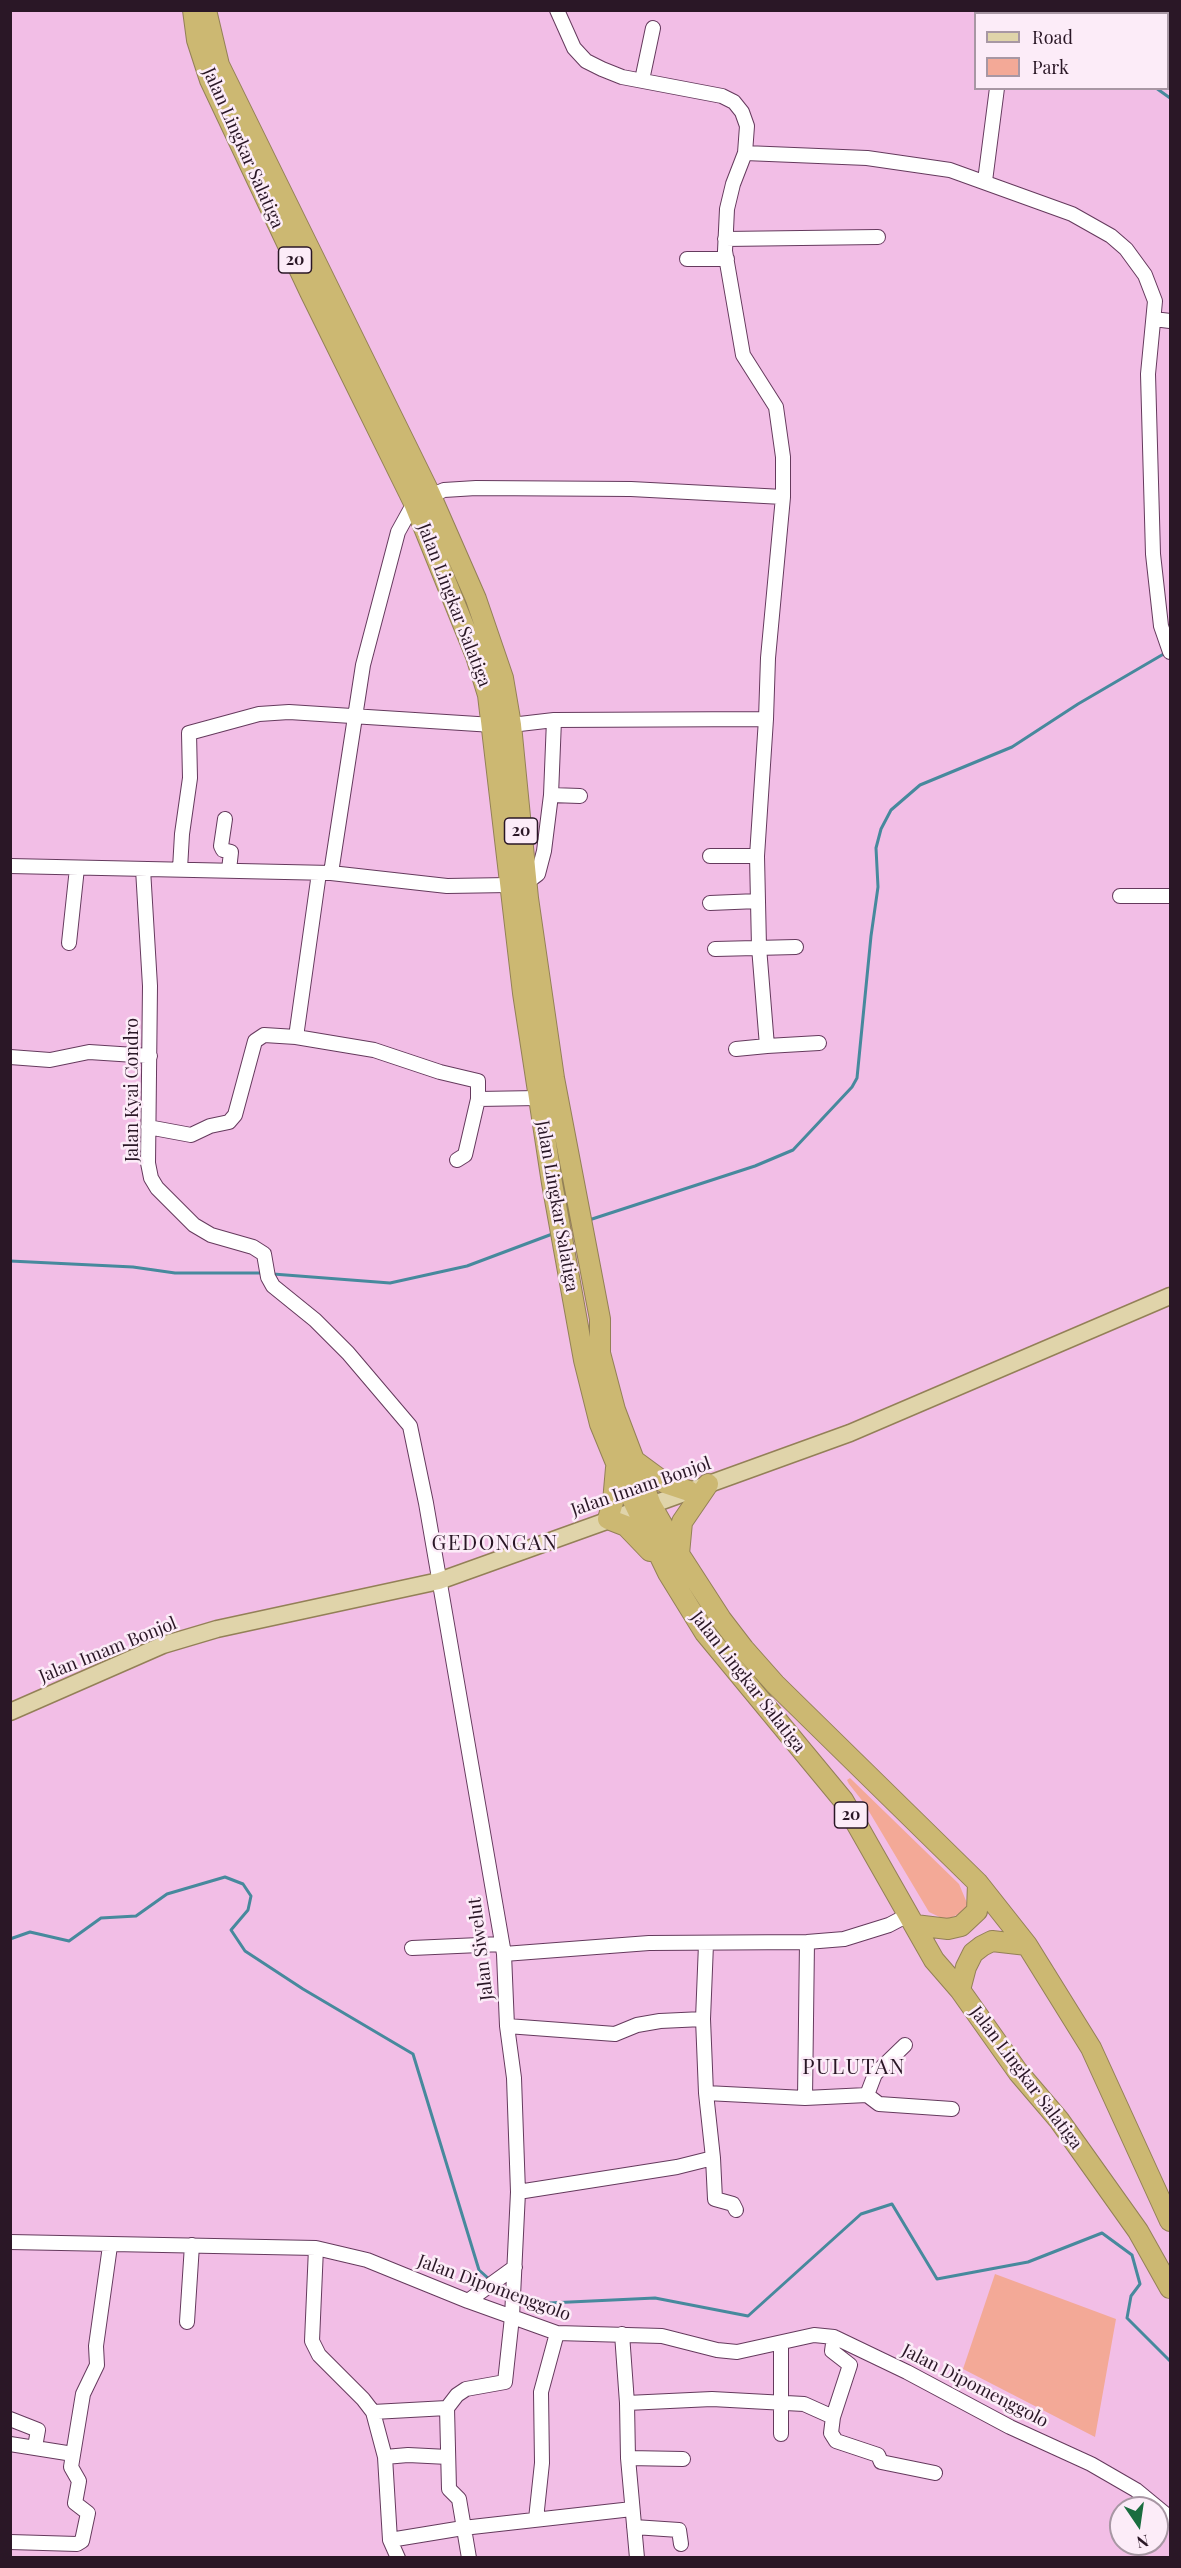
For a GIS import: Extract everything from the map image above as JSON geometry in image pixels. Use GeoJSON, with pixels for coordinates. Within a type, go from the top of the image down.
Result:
{"type":"FeatureCollection","features":[{"type":"Feature","properties":{"kind":"highway","name":"Jalan Lingkar Salatiga"},"geometry":{"type":"LineString","coordinates":[[193,10],[197,40],[210,80],[227,118],[422,499]]}},
{"type":"Feature","properties":{"kind":"highway","name":"Jalan Lingkar Salatiga"},"geometry":{"type":"LineString","coordinates":[[206,10],[219,65],[235,102],[422,499],[488,695],[502,725],[538,1098],[552,1183],[577,1322],[600,1424],[624,1459]]}},
{"type":"Feature","properties":{"kind":"highway","name":"Jalan Lingkar Salatiga"},"geometry":{"type":"LineString","coordinates":[[518,884],[600,1319],[600,1353],[624,1459],[668,1573],[705,1633],[843,1800],[934,1960],[960,1990],[1018,2072],[1059,2120],[1138,2231],[1170,2288]]}},
{"type":"Feature","properties":{"kind":"highway"},"geometry":{"type":"LineString","coordinates":[[668,1573],[638,1535],[626,1526],[608,1519],[624,1459],[664,1483],[689,1491]]}},
{"type":"Feature","properties":{"kind":"highway"},"geometry":{"type":"LineString","coordinates":[[678,1554],[682,1522],[708,1484]]}},
{"type":"Feature","properties":{"kind":"highway","name":"Jalan Lingkar Salatiga"},"geometry":{"type":"LineString","coordinates":[[643,1508],[678,1554],[721,1619],[775,1684],[978,1883],[1027,1945],[1091,2048],[1170,2221]]}},
{"type":"Feature","properties":{"kind":"highway"},"geometry":{"type":"LineString","coordinates":[[911,1920],[948,1929],[961,1926],[977,1911],[978,1883]]}},
{"type":"Feature","properties":{"kind":"highway"},"geometry":{"type":"LineString","coordinates":[[960,1990],[966,1967],[973,1953],[982,1946],[992,1941],[1027,1945]]}},
{"type":"Feature","properties":{"kind":"main road","name":"Jalan Imam Bonjol"},"geometry":{"type":"LineString","coordinates":[[10,1712],[163,1645],[217,1629],[439,1581],[643,1508],[850,1433],[1170,1296]]}},
{"type":"Feature","properties":{"kind":"street"},"geometry":{"type":"LineString","coordinates":[[557,10],[574,48],[586,61],[622,77],[722,96],[734,102],[742,112],[747,126],[745,153],[733,184],[725,239],[727,259],[743,356],[776,407],[783,457],[783,497],[768,658],[757,856],[759,947],[767,1046]]}},
{"type":"Feature","properties":{"kind":"street"},"geometry":{"type":"LineString","coordinates":[[642,80],[653,28]]}},
{"type":"Feature","properties":{"kind":"street"},"geometry":{"type":"LineString","coordinates":[[985,181],[997,90]]}},
{"type":"Feature","properties":{"kind":"street"},"geometry":{"type":"LineString","coordinates":[[745,153],[898,160],[950,170],[1071,214],[1111,236],[1126,249],[1145,275],[1155,301],[1148,374],[1149,471],[1153,554],[1161,626],[1170,652]]}},
{"type":"Feature","properties":{"kind":"street"},"geometry":{"type":"LineString","coordinates":[[725,239],[878,237]]}},
{"type":"Feature","properties":{"kind":"street"},"geometry":{"type":"LineString","coordinates":[[687,259],[727,259]]}},
{"type":"Feature","properties":{"kind":"street"},"geometry":{"type":"LineString","coordinates":[[1154,319],[1170,321]]}},
{"type":"Feature","properties":{"kind":"street"},"geometry":{"type":"LineString","coordinates":[[296,1037],[356,715],[363,665],[398,532],[422,499],[444,490],[476,488],[631,489],[783,497]]}},
{"type":"Feature","properties":{"kind":"street"},"geometry":{"type":"LineString","coordinates":[[180,869],[191,765],[189,733],[259,714],[289,712],[356,715],[502,725],[554,720],[766,719]]}},
{"type":"Feature","properties":{"kind":"street"},"geometry":{"type":"LineString","coordinates":[[10,866],[325,873],[447,886],[487,887],[518,884],[538,874],[551,795],[554,720]]}},
{"type":"Feature","properties":{"kind":"street"},"geometry":{"type":"LineString","coordinates":[[551,795],[580,796]]}},
{"type":"Feature","properties":{"kind":"street"},"geometry":{"type":"LineString","coordinates":[[225,819],[221,846],[223,850],[231,852],[229,870]]}},
{"type":"Feature","properties":{"kind":"street"},"geometry":{"type":"LineString","coordinates":[[710,856],[757,856]]}},
{"type":"Feature","properties":{"kind":"street"},"geometry":{"type":"LineString","coordinates":[[69,943],[77,868]]}},
{"type":"Feature","properties":{"kind":"street","name":"Jalan Kyai Condro"},"geometry":{"type":"LineString","coordinates":[[143,868],[150,986],[148,1163],[151,1178],[157,1188],[182,1215],[211,1235],[262,1252],[266,1257],[267,1273],[273,1286],[315,1320],[404,1415],[410,1426],[439,1581]]}},
{"type":"Feature","properties":{"kind":"street"},"geometry":{"type":"LineString","coordinates":[[1120,896],[1170,896]]}},
{"type":"Feature","properties":{"kind":"street"},"geometry":{"type":"LineString","coordinates":[[710,903],[758,901]]}},
{"type":"Feature","properties":{"kind":"street"},"geometry":{"type":"LineString","coordinates":[[716,949],[796,947]]}},
{"type":"Feature","properties":{"kind":"street"},"geometry":{"type":"LineString","coordinates":[[148,1127],[191,1135],[210,1126],[229,1122],[235,1115],[255,1041],[264,1035],[296,1037],[375,1050],[440,1072],[475,1080],[479,1086],[478,1100],[465,1155],[457,1160]]}},
{"type":"Feature","properties":{"kind":"street"},"geometry":{"type":"LineString","coordinates":[[736,1049],[819,1043]]}},
{"type":"Feature","properties":{"kind":"street"},"geometry":{"type":"LineString","coordinates":[[10,1057],[50,1060],[89,1052],[150,1056]]}},
{"type":"Feature","properties":{"kind":"street"},"geometry":{"type":"LineString","coordinates":[[478,1100],[538,1098]]}},
{"type":"Feature","properties":{"kind":"street","name":"Jalan Siwelut"},"geometry":{"type":"LineString","coordinates":[[439,1581],[503,1949],[507,2026],[514,2078],[518,2192],[512,2317],[505,2382],[466,2389],[457,2395],[447,2408]]}},
{"type":"Feature","properties":{"kind":"street"},"geometry":{"type":"LineString","coordinates":[[412,1948],[503,1949],[649,1942],[706,1944],[807,1942],[844,1939],[911,1920]]}},
{"type":"Feature","properties":{"kind":"street"},"geometry":{"type":"LineString","coordinates":[[805,2098],[807,1942]]}},
{"type":"Feature","properties":{"kind":"street"},"geometry":{"type":"LineString","coordinates":[[706,1944],[703,2019],[706,2093],[715,2199],[733,2204],[736,2210]]}},
{"type":"Feature","properties":{"kind":"street"},"geometry":{"type":"LineString","coordinates":[[507,2026],[615,2034],[637,2025],[660,2021],[703,2019]]}},
{"type":"Feature","properties":{"kind":"street"},"geometry":{"type":"LineString","coordinates":[[867,2095],[875,2074],[905,2045]]}},
{"type":"Feature","properties":{"kind":"street"},"geometry":{"type":"LineString","coordinates":[[706,2093],[805,2098],[867,2095],[879,2104],[952,2109]]}},
{"type":"Feature","properties":{"kind":"street"},"geometry":{"type":"LineString","coordinates":[[518,2192],[713,2158]]}},
{"type":"Feature","properties":{"kind":"street","name":"Jalan Dipomenggolo"},"geometry":{"type":"LineString","coordinates":[[10,2242],[110,2246],[316,2248],[367,2260],[468,2301],[557,2333],[662,2336],[717,2350],[736,2352],[814,2335],[834,2337],[908,2372],[1010,2427],[1091,2464],[1136,2490],[1170,2518]]}},
{"type":"Feature","properties":{"kind":"street"},"geometry":{"type":"LineString","coordinates":[[187,2322],[192,2245]]}},
{"type":"Feature","properties":{"kind":"street"},"geometry":{"type":"LineString","coordinates":[[10,2542],[80,2543],[88,2513],[75,2502],[79,2481],[71,2467],[83,2394],[97,2365],[96,2346],[110,2246]]}},
{"type":"Feature","properties":{"kind":"street"},"geometry":{"type":"LineString","coordinates":[[316,2248],[312,2329],[314,2348],[373,2412],[385,2457],[390,2540],[398,2558]]}},
{"type":"Feature","properties":{"kind":"street"},"geometry":{"type":"LineString","coordinates":[[468,2301],[515,2267]]}},
{"type":"Feature","properties":{"kind":"street"},"geometry":{"type":"LineString","coordinates":[[536,2519],[543,2455],[541,2392],[557,2333]]}},
{"type":"Feature","properties":{"kind":"street"},"geometry":{"type":"LineString","coordinates":[[621,2334],[627,2403],[628,2458],[637,2558]]}},
{"type":"Feature","properties":{"kind":"street"},"geometry":{"type":"LineString","coordinates":[[834,2337],[832,2351],[850,2365],[833,2417],[831,2433],[836,2441],[878,2455],[881,2462],[935,2473]]}},
{"type":"Feature","properties":{"kind":"street"},"geometry":{"type":"LineString","coordinates":[[781,2343],[781,2434]]}},
{"type":"Feature","properties":{"kind":"street"},"geometry":{"type":"LineString","coordinates":[[627,2403],[712,2399],[804,2404],[833,2417]]}},
{"type":"Feature","properties":{"kind":"street"},"geometry":{"type":"LineString","coordinates":[[373,2412],[447,2408],[449,2489],[459,2499],[469,2558]]}},
{"type":"Feature","properties":{"kind":"street"},"geometry":{"type":"LineString","coordinates":[[10,2419],[37,2429],[36,2446]]}},
{"type":"Feature","properties":{"kind":"street"},"geometry":{"type":"LineString","coordinates":[[10,2444],[36,2446],[73,2454]]}},
{"type":"Feature","properties":{"kind":"street"},"geometry":{"type":"LineString","coordinates":[[385,2457],[408,2455],[448,2457]]}},
{"type":"Feature","properties":{"kind":"street"},"geometry":{"type":"LineString","coordinates":[[628,2458],[683,2459]]}},
{"type":"Feature","properties":{"kind":"street"},"geometry":{"type":"LineString","coordinates":[[390,2540],[463,2528],[632,2509]]}},
{"type":"Feature","properties":{"kind":"street"},"geometry":{"type":"LineString","coordinates":[[634,2527],[679,2530],[681,2544]]}},
{"type":"Feature","properties":{"kind":"green space"},"geometry":{"type":"Polygon","coordinates":[[[850,1778],[959,1884],[967,1903],[965,1911],[946,1920],[929,1912],[864,1803],[849,1784],[847,1780],[850,1778]]]}},
{"type":"Feature","properties":{"kind":"green space"},"geometry":{"type":"Polygon","coordinates":[[[995,2274],[1116,2319],[1095,2437],[963,2369],[995,2274]]]}},
{"type":"Feature","properties":{"kind":"waterway"},"geometry":{"type":"LineString","coordinates":[[1159,90],[1170,98]]}},
{"type":"Feature","properties":{"kind":"waterway"},"geometry":{"type":"LineString","coordinates":[[589,1220],[755,1166],[793,1150],[852,1087],[857,1078],[878,887],[876,848],[881,829],[891,810],[920,785],[1012,747],[1078,704],[1167,652]]}},
{"type":"Feature","properties":{"kind":"waterway"},"geometry":{"type":"LineString","coordinates":[[273,1274],[390,1283],[467,1266],[555,1233]]}},
{"type":"Feature","properties":{"kind":"waterway"},"geometry":{"type":"LineString","coordinates":[[10,1261],[133,1267],[175,1273],[263,1273]]}},
{"type":"Feature","properties":{"kind":"waterway"},"geometry":{"type":"LineString","coordinates":[[10,1939],[30,1932],[69,1941],[101,1918],[136,1916],[167,1894],[225,1877],[243,1884],[251,1896],[248,1910],[231,1930],[245,1951],[303,1989],[413,2054],[479,2270],[489,2279]]}},
{"type":"Feature","properties":{"kind":"waterway"},"geometry":{"type":"LineString","coordinates":[[518,2295],[549,2303],[655,2298],[748,2316],[861,2214],[892,2204],[937,2279],[1028,2262],[1102,2233],[1132,2255],[1140,2284],[1131,2296],[1127,2318],[1170,2361]]}},
{"type":"Feature","properties":{"kind":"waterway"},"geometry":{"type":"LineString","coordinates":[[497,2285],[509,2292]]}},
{"type":"Feature","properties":{"kind":"district","name":"GEDONGAN"},"geometry":{"type":"Point","coordinates":[495,1543]}},
{"type":"Feature","properties":{"kind":"district","name":"PULUTAN"},"geometry":{"type":"Point","coordinates":[854,2067]}}]}
